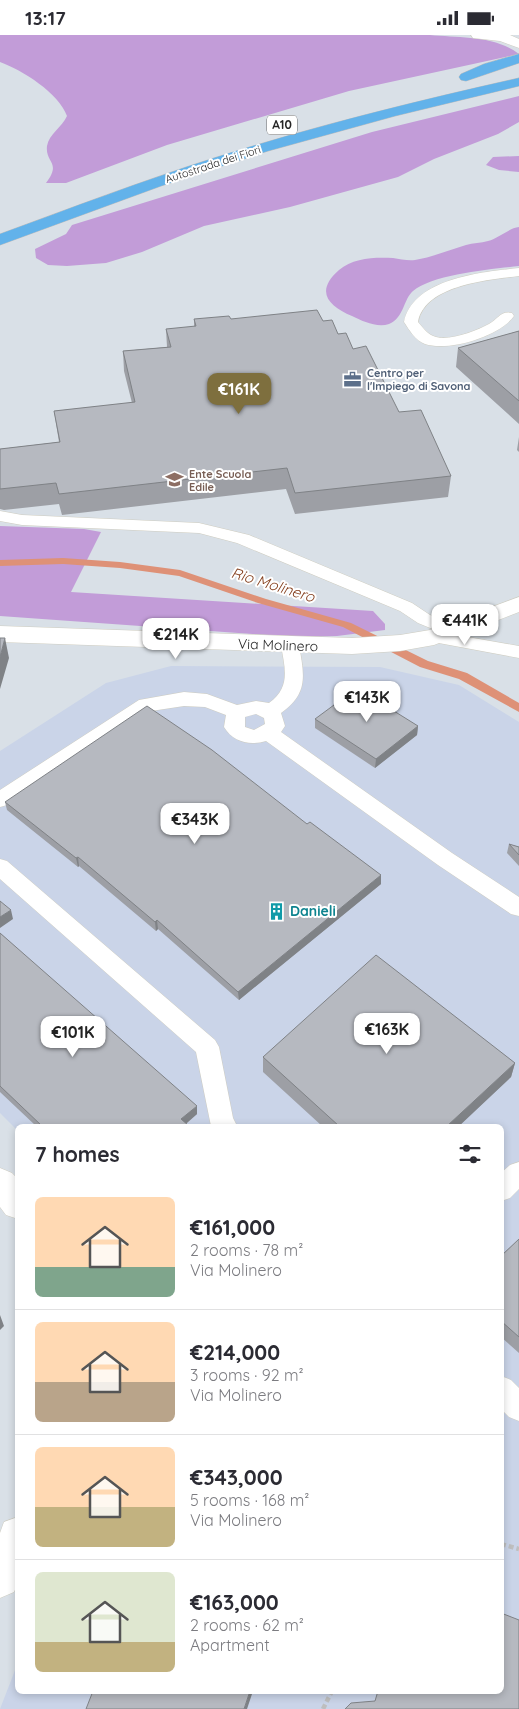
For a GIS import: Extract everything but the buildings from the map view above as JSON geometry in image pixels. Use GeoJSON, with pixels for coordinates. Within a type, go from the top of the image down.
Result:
{"type":"FeatureCollection","features":[{"type":"Feature","properties":{"kind":"highway"},"geometry":{"type":"LineString","coordinates":[[466,77],[489,67],[519,58]]}},
{"type":"Feature","properties":{"kind":"highway"},"geometry":{"type":"LineString","coordinates":[[448,81],[519,66]]}},
{"type":"Feature","properties":{"kind":"highway","name":"Autostrada dei Fiori"},"geometry":{"type":"LineString","coordinates":[[0,240],[180,174],[344,125],[519,82]]}},
{"type":"Feature","properties":{"kind":"street"},"geometry":{"type":"LineString","coordinates":[[478,35],[504,36],[519,44]]}},
{"type":"Feature","properties":{"kind":"street","name":"Via Molinero"},"geometry":{"type":"LineString","coordinates":[[0,634],[352,646],[400,643],[443,634],[519,604]]}},
{"type":"Feature","properties":{"kind":"street"},"geometry":{"type":"LineString","coordinates":[[0,1183],[15,1201]]}},
{"type":"Feature","properties":{"kind":"street"},"geometry":{"type":"LineString","coordinates":[[0,1578],[15,1543]]}},
{"type":"Feature","properties":{"kind":"lane"},"geometry":{"type":"LineString","coordinates":[[507,316],[498,327],[447,343],[433,341],[418,334],[411,322],[414,308],[427,296],[485,276],[519,272]]}},
{"type":"Feature","properties":{"kind":"lane"},"geometry":{"type":"LineString","coordinates":[[0,516],[22,520],[199,528],[243,539],[406,607],[443,634],[519,652]]}},
{"type":"Feature","properties":{"kind":"lane"},"geometry":{"type":"LineString","coordinates":[[270,712],[290,697],[296,679],[290,645]]}},
{"type":"Feature","properties":{"kind":"lane"},"geometry":{"type":"LineString","coordinates":[[0,800],[58,760],[146,705],[184,699],[207,701],[238,712]]}},
{"type":"Feature","properties":{"kind":"lane"},"geometry":{"type":"LineString","coordinates":[[254,707],[270,712],[274,717],[275,723],[268,733],[251,737],[239,732],[233,723],[234,717],[238,712],[254,707]]}},
{"type":"Feature","properties":{"kind":"lane"},"geometry":{"type":"LineString","coordinates":[[268,733],[445,859],[519,908]]}},
{"type":"Feature","properties":{"kind":"lane"},"geometry":{"type":"LineString","coordinates":[[0,867],[207,1047],[223,1124]]}},
{"type":"Feature","properties":{"kind":"lane"},"geometry":{"type":"LineString","coordinates":[[504,1187],[519,1173]]}},
{"type":"Feature","properties":{"kind":"lane"},"geometry":{"type":"LineString","coordinates":[[504,1393],[519,1407]]}},
{"type":"Feature","properties":{"kind":"path"},"geometry":{"type":"LineString","coordinates":[[504,1545],[519,1549]]}},
{"type":"Feature","properties":{"kind":"path"},"geometry":{"type":"LineString","coordinates":[[323,1709],[330,1694]]}},
{"type":"Feature","properties":{"kind":"shaded area"},"geometry":{"type":"Polygon","coordinates":[[[0,35],[430,35],[488,40],[499,43],[519,54],[349,91],[167,145],[66,183],[46,183],[53,171],[47,152],[48,142],[67,116],[63,107],[39,83],[0,62],[0,35]]]}},
{"type":"Feature","properties":{"kind":"shaded area"},"geometry":{"type":"Polygon","coordinates":[[[519,96],[519,122],[498,134],[434,159],[398,177],[290,207],[204,226],[142,252],[106,263],[67,266],[48,265],[36,258],[35,249],[66,234],[72,225],[372,132],[519,96]]]}},
{"type":"Feature","properties":{"kind":"shaded area"},"geometry":{"type":"Polygon","coordinates":[[[519,156],[519,172],[499,170],[486,165],[493,157],[519,156]]]}},
{"type":"Feature","properties":{"kind":"shaded area"},"geometry":{"type":"Polygon","coordinates":[[[519,227],[519,266],[463,273],[422,285],[413,291],[407,299],[398,318],[389,324],[375,325],[360,320],[337,308],[327,297],[327,285],[331,278],[339,270],[351,263],[371,258],[422,259],[466,245],[488,241],[519,227]]]}},
{"type":"Feature","properties":{"kind":"shaded area"},"geometry":{"type":"Polygon","coordinates":[[[0,526],[84,529],[101,532],[71,592],[373,611],[385,624],[385,630],[337,636],[296,637],[0,616],[0,526]]]}},
{"type":"Feature","properties":{"kind":"shaded area"},"geometry":{"type":"Polygon","coordinates":[[[171,666],[380,667],[459,685],[519,722],[519,1709],[0,1709],[15,1670],[15,1694],[504,1694],[504,1124],[15,1124],[15,1128],[0,1113],[0,751],[106,683],[171,666]]]}},
{"type":"Feature","properties":{"kind":"waterway","name":"Rio Molinero"},"geometry":{"type":"LineString","coordinates":[[0,563],[63,561],[120,565],[180,573],[262,601],[347,625],[424,664],[463,676],[519,708]]}},
{"type":"Feature","properties":{"kind":"place","name":"Centro per l'Impiego di Savona"},"geometry":{"type":"Point","coordinates":[353,379]}},
{"type":"Feature","properties":{"kind":"place","name":"Ente Scuola Edile"},"geometry":{"type":"Point","coordinates":[175,480]}},
{"type":"Feature","properties":{"kind":"place","name":"Danieli"},"geometry":{"type":"Point","coordinates":[276,911]}}]}
